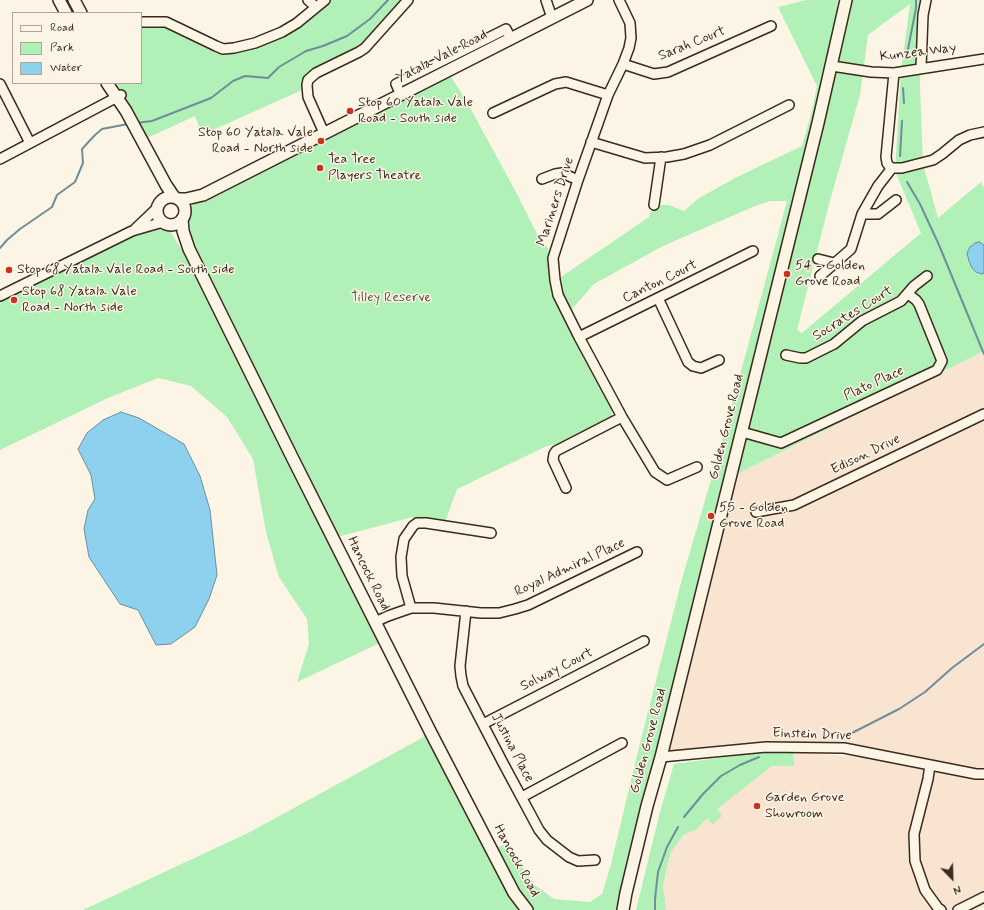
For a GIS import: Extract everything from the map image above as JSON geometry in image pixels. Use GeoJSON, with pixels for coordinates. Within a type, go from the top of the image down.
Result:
{"type":"FeatureCollection","features":[{"type":"Feature","properties":{"kind":"main road"},"geometry":{"type":"LineString","coordinates":[[59,0],[65,12]]}},
{"type":"Feature","properties":{"kind":"main road"},"geometry":{"type":"LineString","coordinates":[[74,0],[80,12]]}},
{"type":"Feature","properties":{"kind":"main road","name":"Yatala Vale Road"},"geometry":{"type":"LineString","coordinates":[[177,198],[186,199],[203,195],[587,0]]}},
{"type":"Feature","properties":{"kind":"main road","name":"Golden Grove Road"},"geometry":{"type":"LineString","coordinates":[[832,64],[838,0]]}},
{"type":"Feature","properties":{"kind":"main road","name":"Golden Grove Road"},"geometry":{"type":"LineString","coordinates":[[623,910],[742,432],[832,64],[846,0]]}},
{"type":"Feature","properties":{"kind":"main road"},"geometry":{"type":"LineString","coordinates":[[108,84],[119,96]]}},
{"type":"Feature","properties":{"kind":"main road"},"geometry":{"type":"LineString","coordinates":[[116,84],[119,96],[149,153],[177,198],[184,206],[183,216],[175,224],[166,223],[158,217],[160,186],[150,163],[149,153]]}},
{"type":"Feature","properties":{"kind":"main road","name":"Yatala Vale Road"},"geometry":{"type":"LineString","coordinates":[[183,216],[203,195]]}},
{"type":"Feature","properties":{"kind":"main road"},"geometry":{"type":"LineString","coordinates":[[159,205],[167,197],[177,198]]}},
{"type":"Feature","properties":{"kind":"main road","name":"Hancock Road"},"geometry":{"type":"LineString","coordinates":[[183,216],[183,231],[189,248],[375,622],[511,887],[526,910]]}},
{"type":"Feature","properties":{"kind":"main road","name":"Hancock Road"},"geometry":{"type":"LineString","coordinates":[[166,223],[189,248]]}},
{"type":"Feature","properties":{"kind":"main road","name":"Golden Grove Road"},"geometry":{"type":"LineString","coordinates":[[615,910],[626,893]]}},
{"type":"Feature","properties":{"kind":"street"},"geometry":{"type":"LineString","coordinates":[[308,0],[316,7]]}},
{"type":"Feature","properties":{"kind":"street"},"geometry":{"type":"LineString","coordinates":[[142,22],[166,22],[223,49],[256,43],[266,39],[297,23],[324,0]]}},
{"type":"Feature","properties":{"kind":"street"},"geometry":{"type":"LineString","coordinates":[[324,133],[308,97],[306,85],[308,80],[316,73],[359,52],[408,0]]}},
{"type":"Feature","properties":{"kind":"street"},"geometry":{"type":"LineString","coordinates":[[546,0],[552,18]]}},
{"type":"Feature","properties":{"kind":"street","name":"Mariners Drive"},"geometry":{"type":"LineString","coordinates":[[619,0],[630,23],[632,31],[629,48],[608,94],[553,258],[555,280],[558,295],[579,337],[622,417],[655,472],[668,480],[697,467]]}},
{"type":"Feature","properties":{"kind":"street"},"geometry":{"type":"LineString","coordinates":[[921,68],[923,15],[926,0]]}},
{"type":"Feature","properties":{"kind":"street","name":"Sarah Court"},"geometry":{"type":"LineString","coordinates":[[623,64],[654,74],[668,72],[771,26]]}},
{"type":"Feature","properties":{"kind":"street","name":"Kunzea Way"},"geometry":{"type":"LineString","coordinates":[[832,64],[871,72],[894,73],[984,59]]}},
{"type":"Feature","properties":{"kind":"street"},"geometry":{"type":"LineString","coordinates":[[894,73],[886,157],[887,163],[892,168],[902,168],[933,160],[959,140],[970,135],[984,132]]}},
{"type":"Feature","properties":{"kind":"street"},"geometry":{"type":"LineString","coordinates":[[493,113],[555,84],[566,82],[608,94]]}},
{"type":"Feature","properties":{"kind":"street"},"geometry":{"type":"LineString","coordinates":[[0,84],[30,144]]}},
{"type":"Feature","properties":{"kind":"street"},"geometry":{"type":"LineString","coordinates":[[0,159],[119,96]]}},
{"type":"Feature","properties":{"kind":"street"},"geometry":{"type":"LineString","coordinates":[[591,142],[645,158],[684,154],[710,145],[789,106]]}},
{"type":"Feature","properties":{"kind":"street"},"geometry":{"type":"LineString","coordinates":[[654,205],[660,157]]}},
{"type":"Feature","properties":{"kind":"street"},"geometry":{"type":"LineString","coordinates":[[820,276],[851,249],[862,214],[878,186],[892,168]]}},
{"type":"Feature","properties":{"kind":"street"},"geometry":{"type":"LineString","coordinates":[[542,179],[562,173],[578,180]]}},
{"type":"Feature","properties":{"kind":"street"},"geometry":{"type":"LineString","coordinates":[[862,214],[878,214],[896,200]]}},
{"type":"Feature","properties":{"kind":"street"},"geometry":{"type":"LineString","coordinates":[[132,231],[159,205]]}},
{"type":"Feature","properties":{"kind":"street"},"geometry":{"type":"LineString","coordinates":[[0,296],[132,231],[166,223]]}},
{"type":"Feature","properties":{"kind":"street","name":"Canton Court"},"geometry":{"type":"LineString","coordinates":[[579,337],[752,251]]}},
{"type":"Feature","properties":{"kind":"street"},"geometry":{"type":"LineString","coordinates":[[818,259],[834,263]]}},
{"type":"Feature","properties":{"kind":"street","name":"Socrates Court"},"geometry":{"type":"LineString","coordinates":[[786,355],[806,358],[832,346],[862,321],[902,301],[915,285],[926,276]]}},
{"type":"Feature","properties":{"kind":"street","name":"Plato Place"},"geometry":{"type":"LineString","coordinates":[[742,432],[782,443],[937,370],[942,361],[940,354],[919,304],[908,294]]}},
{"type":"Feature","properties":{"kind":"street"},"geometry":{"type":"LineString","coordinates":[[658,298],[688,362],[693,366],[700,368],[719,360]]}},
{"type":"Feature","properties":{"kind":"street","name":"Edison Drive"},"geometry":{"type":"LineString","coordinates":[[756,512],[794,505],[984,414]]}},
{"type":"Feature","properties":{"kind":"street"},"geometry":{"type":"LineString","coordinates":[[566,488],[553,460],[556,451],[622,417]]}},
{"type":"Feature","properties":{"kind":"street"},"geometry":{"type":"LineString","coordinates":[[411,608],[402,576],[401,557],[404,539],[413,526],[417,523],[426,523],[491,533]]}},
{"type":"Feature","properties":{"kind":"street","name":"Royal Admiral Place"},"geometry":{"type":"LineString","coordinates":[[375,622],[411,608],[434,608],[499,613],[528,605],[637,552]]}},
{"type":"Feature","properties":{"kind":"street","name":"Justina Place"},"geometry":{"type":"LineString","coordinates":[[466,611],[460,666],[463,686],[539,830],[547,840],[569,857],[578,860],[595,860]]}},
{"type":"Feature","properties":{"kind":"street","name":"Solway Court"},"geometry":{"type":"LineString","coordinates":[[483,724],[644,641]]}},
{"type":"Feature","properties":{"kind":"street"},"geometry":{"type":"LineString","coordinates":[[522,797],[622,743]]}},
{"type":"Feature","properties":{"kind":"street","name":"Einstein Drive"},"geometry":{"type":"LineString","coordinates":[[661,757],[766,747],[844,748],[976,774],[984,774]]}},
{"type":"Feature","properties":{"kind":"street"},"geometry":{"type":"LineString","coordinates":[[930,765],[914,834],[915,861],[925,890],[941,910]]}},
{"type":"Feature","properties":{"kind":"street"},"geometry":{"type":"LineString","coordinates":[[958,910],[984,897]]}},
{"type":"Feature","properties":{"kind":"shaded area"},"geometry":{"type":"Polygon","coordinates":[[[984,351],[984,906],[977,910],[636,910],[674,764],[793,752],[860,757],[860,751],[782,747],[661,757],[731,477],[984,351]]]}},
{"type":"Feature","properties":{"kind":"green space"},"geometry":{"type":"Polygon","coordinates":[[[326,0],[408,0],[365,48],[316,73],[302,90],[202,135],[195,116],[147,138],[118,84],[142,84],[142,23],[156,21],[216,46],[255,43],[326,0]]]}},
{"type":"Feature","properties":{"kind":"green space"},"geometry":{"type":"Polygon","coordinates":[[[806,0],[838,0],[833,53],[842,0],[923,0],[920,85],[923,164],[938,218],[981,182],[984,188],[984,351],[731,477],[621,910],[83,910],[250,832],[431,733],[492,850],[508,843],[520,864],[536,886],[554,899],[590,902],[602,894],[611,864],[682,579],[720,449],[787,201],[770,201],[755,206],[663,246],[594,284],[571,310],[563,293],[561,277],[649,217],[654,205],[669,205],[684,211],[699,198],[737,177],[802,146],[812,111],[817,86],[778,7],[806,0]],[[910,4],[868,35],[860,95],[829,204],[797,330],[802,333],[921,233],[895,171],[901,71],[910,4]]]}},
{"type":"Feature","properties":{"kind":"green space","name":"Tilley Reserve"},"geometry":{"type":"Polygon","coordinates":[[[447,71],[466,100],[539,238],[548,248],[552,295],[574,339],[613,409],[611,417],[562,443],[547,446],[457,489],[444,525],[417,523],[413,517],[333,538],[384,641],[297,682],[309,644],[307,619],[279,577],[266,532],[253,459],[227,417],[191,386],[158,378],[108,398],[0,450],[0,296],[139,225],[165,223],[217,306],[182,219],[194,204],[203,195],[447,71]]]}},
{"type":"Feature","properties":{"kind":"green space"},"geometry":{"type":"Polygon","coordinates":[[[793,752],[794,766],[772,766],[717,809],[722,816],[713,824],[707,818],[697,829],[683,835],[671,852],[667,866],[663,886],[666,910],[636,910],[660,812],[674,764],[756,753],[793,752]]]}},
{"type":"Feature","properties":{"kind":"water"},"geometry":{"type":"Polygon","coordinates":[[[979,242],[984,245],[984,273],[982,274],[976,272],[972,268],[967,253],[970,247],[979,242]]]}},
{"type":"Feature","properties":{"kind":"water"},"geometry":{"type":"Polygon","coordinates":[[[121,412],[139,418],[184,444],[200,476],[210,510],[217,575],[209,599],[195,627],[171,644],[156,645],[138,610],[120,604],[89,557],[84,529],[88,510],[95,499],[91,475],[78,449],[87,433],[103,420],[121,412]]]}},
{"type":"Feature","properties":{"kind":"waterway"},"geometry":{"type":"LineString","coordinates":[[136,123],[152,121],[211,98],[233,81],[245,76],[268,78],[279,67],[306,51],[347,36],[370,19],[388,0]]}},
{"type":"Feature","properties":{"kind":"waterway"},"geometry":{"type":"LineString","coordinates":[[908,49],[916,8],[916,0]]}},
{"type":"Feature","properties":{"kind":"waterway"},"geometry":{"type":"LineString","coordinates":[[903,88],[904,103]]}},
{"type":"Feature","properties":{"kind":"waterway"},"geometry":{"type":"LineString","coordinates":[[900,156],[902,121]]}},
{"type":"Feature","properties":{"kind":"waterway"},"geometry":{"type":"LineString","coordinates":[[0,248],[20,229],[52,207],[57,195],[75,182],[83,163],[82,149],[95,135],[102,129],[128,124]]}},
{"type":"Feature","properties":{"kind":"waterway"},"geometry":{"type":"LineString","coordinates":[[907,182],[920,204],[939,245],[984,354]]}},
{"type":"Feature","properties":{"kind":"waterway"},"geometry":{"type":"LineString","coordinates":[[850,734],[899,709],[925,692],[952,668],[984,644]]}},
{"type":"Feature","properties":{"kind":"waterway"},"geometry":{"type":"LineString","coordinates":[[684,817],[703,794],[721,776],[740,765],[759,757]]}},
{"type":"Feature","properties":{"kind":"waterway"},"geometry":{"type":"LineString","coordinates":[[655,910],[658,872],[667,847],[678,827]]}},
{"type":"Feature","properties":{"kind":"place","name":"Stop 60 Yatala Vale Road - South side"},"geometry":{"type":"Point","coordinates":[350,111]}},
{"type":"Feature","properties":{"kind":"place","name":"Stop 60 Yatala Vale Road - North side"},"geometry":{"type":"Point","coordinates":[321,141]}},
{"type":"Feature","properties":{"kind":"place","name":"Tea Tree Players Theatre"},"geometry":{"type":"Point","coordinates":[320,168]}},
{"type":"Feature","properties":{"kind":"place","name":"Stop 68 Yatala Vale Road - South side"},"geometry":{"type":"Point","coordinates":[9,270]}},
{"type":"Feature","properties":{"kind":"place","name":"54 - Golden Grove Road"},"geometry":{"type":"Point","coordinates":[787,274]}},
{"type":"Feature","properties":{"kind":"place","name":"Stop 68 Yatala Vale Road - North side"},"geometry":{"type":"Point","coordinates":[14,300]}},
{"type":"Feature","properties":{"kind":"place","name":"55 - Golden Grove Road"},"geometry":{"type":"Point","coordinates":[711,516]}},
{"type":"Feature","properties":{"kind":"place","name":"Garden Grove Showroom"},"geometry":{"type":"Point","coordinates":[757,806]}}]}
